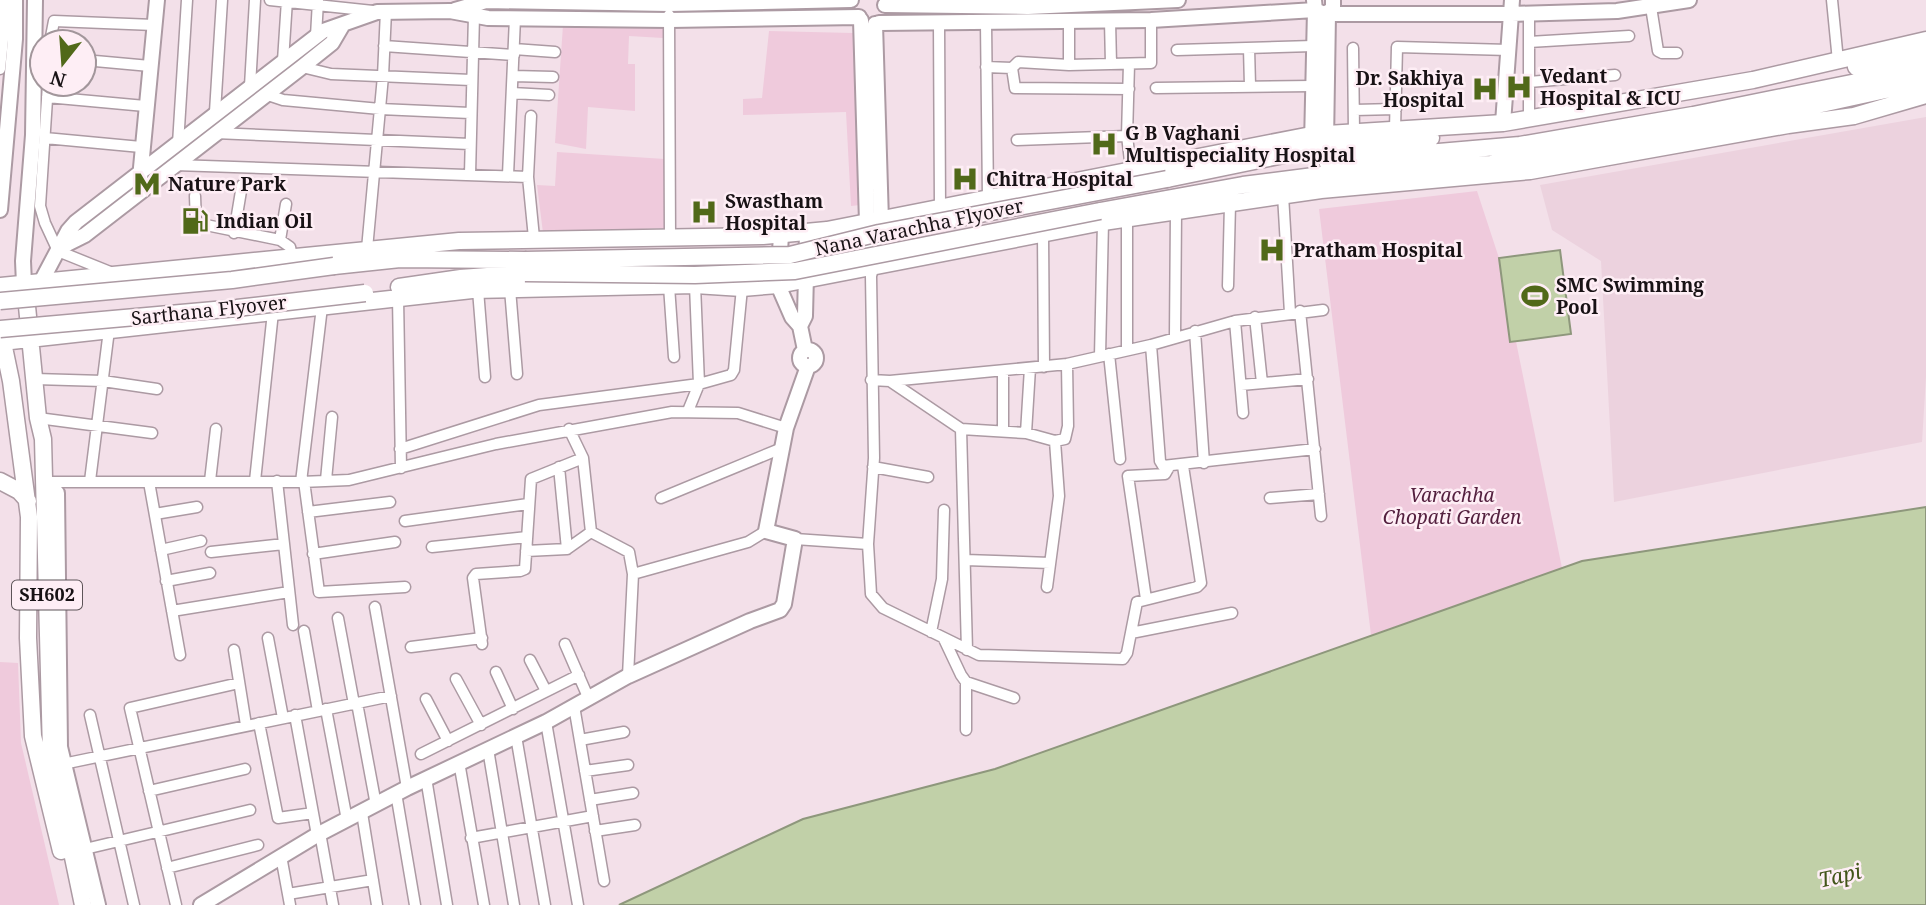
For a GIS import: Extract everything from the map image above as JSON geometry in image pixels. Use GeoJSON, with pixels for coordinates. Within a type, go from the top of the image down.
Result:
{"type":"FeatureCollection","features":[{"type":"Feature","properties":{"kind":"main road"},"geometry":{"type":"LineString","coordinates":[[0,286],[459,241],[670,238],[807,232],[874,222],[1131,169],[1256,159],[1354,132],[1503,123],[1747,81],[1926,40]]}},
{"type":"Feature","properties":{"kind":"main road"},"geometry":{"type":"LineString","coordinates":[[1205,163],[1319,141],[1513,131],[1790,81],[1926,53]]}},
{"type":"Feature","properties":{"kind":"main road"},"geometry":{"type":"LineString","coordinates":[[1256,159],[1273,165],[1334,155],[1521,137],[1926,61]]}},
{"type":"Feature","properties":{"kind":"main road"},"geometry":{"type":"LineString","coordinates":[[1243,186],[1265,173],[1369,158],[1520,145],[1693,115],[1926,68]]}},
{"type":"Feature","properties":{"kind":"main road"},"geometry":{"type":"LineString","coordinates":[[1127,213],[1243,186],[1345,172],[1491,164],[1785,112],[1926,80]]}},
{"type":"Feature","properties":{"kind":"main road"},"geometry":{"type":"LineString","coordinates":[[1127,213],[1176,212],[1283,195],[1530,171],[1788,125],[1854,116],[1926,95]]}},
{"type":"Feature","properties":{"kind":"main road","name":"Nana Varachha Flyover"},"geometry":{"type":"LineString","coordinates":[[418,284],[525,267],[790,255],[892,230],[1167,179],[1205,163]]}},
{"type":"Feature","properties":{"kind":"main road","name":"Nana Varachha Flyover"},"geometry":{"type":"LineString","coordinates":[[400,260],[503,260],[525,267],[695,275],[795,271],[1127,213]]}},
{"type":"Feature","properties":{"kind":"main road"},"geometry":{"type":"LineString","coordinates":[[1,334],[31,340],[478,290],[695,285],[742,288],[778,285],[1043,234],[1101,216]]}},
{"type":"Feature","properties":{"kind":"main road"},"geometry":{"type":"LineString","coordinates":[[459,241],[503,260]]}},
{"type":"Feature","properties":{"kind":"main road"},"geometry":{"type":"LineString","coordinates":[[400,260],[422,244]]}},
{"type":"Feature","properties":{"kind":"main road","name":"Sarthana Flyover"},"geometry":{"type":"LineString","coordinates":[[0,301],[232,280],[400,260]]}},
{"type":"Feature","properties":{"kind":"main road"},"geometry":{"type":"LineString","coordinates":[[438,293],[461,278]]}},
{"type":"Feature","properties":{"kind":"main road","name":"SH602"},"geometry":{"type":"LineString","coordinates":[[24,284],[38,418],[43,439],[55,748],[83,905]]}},
{"type":"Feature","properties":{"kind":"main road"},"geometry":{"type":"LineString","coordinates":[[418,284],[438,293]]}},
{"type":"Feature","properties":{"kind":"main road","name":"Sarthana Flyover"},"geometry":{"type":"LineString","coordinates":[[1,334],[237,309],[418,284]]}},
{"type":"Feature","properties":{"kind":"main road","name":"SH602"},"geometry":{"type":"LineString","coordinates":[[1,334],[28,501],[28,638],[33,736],[72,905]]}},
{"type":"Feature","properties":{"kind":"main road"},"geometry":{"type":"LineString","coordinates":[[0,480],[19,491],[28,501]]}},
{"type":"Feature","properties":{"kind":"street"},"geometry":{"type":"LineString","coordinates":[[0,210],[6,39],[3,0]]}},
{"type":"Feature","properties":{"kind":"street"},"geometry":{"type":"LineString","coordinates":[[0,69],[15,0]]}},
{"type":"Feature","properties":{"kind":"street"},"geometry":{"type":"LineString","coordinates":[[24,284],[23,261],[33,122],[35,0]]}},
{"type":"Feature","properties":{"kind":"street"},"geometry":{"type":"LineString","coordinates":[[142,190],[139,175],[141,147],[157,0]]}},
{"type":"Feature","properties":{"kind":"street"},"geometry":{"type":"LineString","coordinates":[[178,144],[187,0]]}},
{"type":"Feature","properties":{"kind":"street"},"geometry":{"type":"LineString","coordinates":[[219,130],[214,113],[222,0]]}},
{"type":"Feature","properties":{"kind":"street"},"geometry":{"type":"LineString","coordinates":[[250,86],[255,0]]}},
{"type":"Feature","properties":{"kind":"street"},"geometry":{"type":"LineString","coordinates":[[270,0],[450,11],[515,18],[860,18],[868,24],[1151,20],[1322,6],[1512,7],[1529,13],[1617,11],[1689,0]]}},
{"type":"Feature","properties":{"kind":"street"},"geometry":{"type":"LineString","coordinates":[[450,11],[486,1],[851,0]]}},
{"type":"Feature","properties":{"kind":"street"},"geometry":{"type":"LineString","coordinates":[[862,0],[858,8],[874,222]]}},
{"type":"Feature","properties":{"kind":"street"},"geometry":{"type":"LineString","coordinates":[[1178,0],[1028,4],[883,2],[886,14],[877,24],[874,222],[869,269],[873,467],[868,544],[871,594],[883,608],[967,650],[985,656],[1120,660],[1127,653],[1136,603],[1198,587],[1201,583],[1183,466]]}},
{"type":"Feature","properties":{"kind":"street"},"geometry":{"type":"LineString","coordinates":[[1832,0],[1838,61]]}},
{"type":"Feature","properties":{"kind":"street"},"geometry":{"type":"LineString","coordinates":[[283,61],[287,1]]}},
{"type":"Feature","properties":{"kind":"street"},"geometry":{"type":"LineString","coordinates":[[316,36],[318,2]]}},
{"type":"Feature","properties":{"kind":"street"},"geometry":{"type":"LineString","coordinates":[[669,2],[670,238]]}},
{"type":"Feature","properties":{"kind":"street"},"geometry":{"type":"LineString","coordinates":[[1319,141],[1312,86],[1313,46],[1322,6]]}},
{"type":"Feature","properties":{"kind":"street"},"geometry":{"type":"LineString","coordinates":[[1319,141],[1322,6]]}},
{"type":"Feature","properties":{"kind":"street"},"geometry":{"type":"LineString","coordinates":[[1651,6],[1659,52],[1677,53]]}},
{"type":"Feature","properties":{"kind":"street"},"geometry":{"type":"LineString","coordinates":[[1503,123],[1512,7]]}},
{"type":"Feature","properties":{"kind":"street"},"geometry":{"type":"LineString","coordinates":[[41,282],[76,222],[316,36],[330,27],[342,26],[384,8]]}},
{"type":"Feature","properties":{"kind":"street"},"geometry":{"type":"LineString","coordinates":[[367,249],[383,76],[384,8]]}},
{"type":"Feature","properties":{"kind":"street"},"geometry":{"type":"LineString","coordinates":[[1528,118],[1529,13]]}},
{"type":"Feature","properties":{"kind":"street"},"geometry":{"type":"LineString","coordinates":[[470,174],[474,15]]}},
{"type":"Feature","properties":{"kind":"street"},"geometry":{"type":"LineString","coordinates":[[508,175],[515,18]]}},
{"type":"Feature","properties":{"kind":"street"},"geometry":{"type":"LineString","coordinates":[[986,67],[1012,68],[1018,62],[1069,65],[1152,62],[1151,20]]}},
{"type":"Feature","properties":{"kind":"street"},"geometry":{"type":"LineString","coordinates":[[53,28],[54,21],[154,25]]}},
{"type":"Feature","properties":{"kind":"street"},"geometry":{"type":"LineString","coordinates":[[1110,21],[1111,64]]}},
{"type":"Feature","properties":{"kind":"street"},"geometry":{"type":"LineString","coordinates":[[1069,22],[1069,65]]}},
{"type":"Feature","properties":{"kind":"street"},"geometry":{"type":"LineString","coordinates":[[939,23],[940,209]]}},
{"type":"Feature","properties":{"kind":"street"},"geometry":{"type":"LineString","coordinates":[[986,23],[988,199]]}},
{"type":"Feature","properties":{"kind":"street"},"geometry":{"type":"LineString","coordinates":[[58,249],[85,235],[332,43],[342,26]]}},
{"type":"Feature","properties":{"kind":"street"},"geometry":{"type":"LineString","coordinates":[[1529,42],[1629,36]]}},
{"type":"Feature","properties":{"kind":"street"},"geometry":{"type":"LineString","coordinates":[[384,46],[472,53],[555,52]]}},
{"type":"Feature","properties":{"kind":"street"},"geometry":{"type":"LineString","coordinates":[[1177,50],[1313,46]]}},
{"type":"Feature","properties":{"kind":"street"},"geometry":{"type":"LineString","coordinates":[[1395,129],[1397,47],[1509,50]]}},
{"type":"Feature","properties":{"kind":"street"},"geometry":{"type":"LineString","coordinates":[[1249,48],[1250,86]]}},
{"type":"Feature","properties":{"kind":"street"},"geometry":{"type":"LineString","coordinates":[[1353,48],[1354,132]]}},
{"type":"Feature","properties":{"kind":"street"},"geometry":{"type":"LineString","coordinates":[[98,61],[150,66]]}},
{"type":"Feature","properties":{"kind":"street"},"geometry":{"type":"LineString","coordinates":[[1129,64],[1127,136],[1131,169]]}},
{"type":"Feature","properties":{"kind":"street"},"geometry":{"type":"LineString","coordinates":[[302,66],[331,74],[471,80]]}},
{"type":"Feature","properties":{"kind":"street"},"geometry":{"type":"LineString","coordinates":[[1012,68],[1014,88],[1129,89]]}},
{"type":"Feature","properties":{"kind":"street"},"geometry":{"type":"LineString","coordinates":[[1529,82],[1615,75]]}},
{"type":"Feature","properties":{"kind":"street"},"geometry":{"type":"LineString","coordinates":[[513,76],[553,77]]}},
{"type":"Feature","properties":{"kind":"street"},"geometry":{"type":"LineString","coordinates":[[1156,88],[1312,86]]}},
{"type":"Feature","properties":{"kind":"street"},"geometry":{"type":"LineString","coordinates":[[265,93],[279,100],[380,109],[470,113]]}},
{"type":"Feature","properties":{"kind":"street"},"geometry":{"type":"LineString","coordinates":[[512,93],[549,94]]}},
{"type":"Feature","properties":{"kind":"street"},"geometry":{"type":"LineString","coordinates":[[47,98],[40,206],[45,223],[58,249],[115,274]]}},
{"type":"Feature","properties":{"kind":"street"},"geometry":{"type":"LineString","coordinates":[[58,98],[145,106]]}},
{"type":"Feature","properties":{"kind":"street"},"geometry":{"type":"LineString","coordinates":[[1354,110],[1396,109]]}},
{"type":"Feature","properties":{"kind":"street"},"geometry":{"type":"LineString","coordinates":[[531,116],[528,177],[534,238]]}},
{"type":"Feature","properties":{"kind":"street"},"geometry":{"type":"LineString","coordinates":[[219,130],[470,144]]}},
{"type":"Feature","properties":{"kind":"street"},"geometry":{"type":"LineString","coordinates":[[1017,139],[1127,136]]}},
{"type":"Feature","properties":{"kind":"street"},"geometry":{"type":"LineString","coordinates":[[45,138],[141,147]]}},
{"type":"Feature","properties":{"kind":"street"},"geometry":{"type":"LineString","coordinates":[[174,164],[528,177]]}},
{"type":"Feature","properties":{"kind":"street"},"geometry":{"type":"LineString","coordinates":[[234,233],[242,185]]}},
{"type":"Feature","properties":{"kind":"street"},"geometry":{"type":"LineString","coordinates":[[1283,195],[1295,312],[1308,379],[1321,516]]}},
{"type":"Feature","properties":{"kind":"street"},"geometry":{"type":"LineString","coordinates":[[195,196],[196,223],[234,233],[280,240],[290,247],[292,256]]}},
{"type":"Feature","properties":{"kind":"street"},"geometry":{"type":"LineString","coordinates":[[280,240],[286,204]]}},
{"type":"Feature","properties":{"kind":"street"},"geometry":{"type":"LineString","coordinates":[[1228,286],[1230,204]]}},
{"type":"Feature","properties":{"kind":"street"},"geometry":{"type":"LineString","coordinates":[[1175,337],[1176,212]]}},
{"type":"Feature","properties":{"kind":"street"},"geometry":{"type":"LineString","coordinates":[[1127,213],[1128,350]]}},
{"type":"Feature","properties":{"kind":"street"},"geometry":{"type":"LineString","coordinates":[[1101,216],[1104,355],[1120,459]]}},
{"type":"Feature","properties":{"kind":"street"},"geometry":{"type":"LineString","coordinates":[[800,326],[805,316],[807,232]]}},
{"type":"Feature","properties":{"kind":"street"},"geometry":{"type":"LineString","coordinates":[[1043,234],[1044,367]]}},
{"type":"Feature","properties":{"kind":"street"},"geometry":{"type":"LineString","coordinates":[[766,531],[786,428],[808,366],[815,363],[816,359],[814,353],[805,350],[800,326],[792,317],[778,285],[781,235]]}},
{"type":"Feature","properties":{"kind":"street"},"geometry":{"type":"LineString","coordinates":[[688,411],[699,384],[695,285]]}},
{"type":"Feature","properties":{"kind":"street"},"geometry":{"type":"LineString","coordinates":[[669,286],[674,357]]}},
{"type":"Feature","properties":{"kind":"street"},"geometry":{"type":"LineString","coordinates":[[400,449],[539,405],[699,384],[733,372],[742,288]]}},
{"type":"Feature","properties":{"kind":"street"},"geometry":{"type":"LineString","coordinates":[[510,289],[517,374]]}},
{"type":"Feature","properties":{"kind":"street"},"geometry":{"type":"LineString","coordinates":[[478,290],[485,377]]}},
{"type":"Feature","properties":{"kind":"street"},"geometry":{"type":"LineString","coordinates":[[398,298],[401,468]]}},
{"type":"Feature","properties":{"kind":"street"},"geometry":{"type":"LineString","coordinates":[[322,307],[303,482],[319,592],[405,586]]}},
{"type":"Feature","properties":{"kind":"street"},"geometry":{"type":"LineString","coordinates":[[872,380],[1003,372],[1066,364],[1151,345],[1235,321],[1323,310]]}},
{"type":"Feature","properties":{"kind":"street"},"geometry":{"type":"LineString","coordinates":[[256,481],[273,312]]}},
{"type":"Feature","properties":{"kind":"street"},"geometry":{"type":"LineString","coordinates":[[1255,317],[1262,383]]}},
{"type":"Feature","properties":{"kind":"street"},"geometry":{"type":"LineString","coordinates":[[1235,321],[1243,413]]}},
{"type":"Feature","properties":{"kind":"street"},"geometry":{"type":"LineString","coordinates":[[90,481],[109,330]]}},
{"type":"Feature","properties":{"kind":"street"},"geometry":{"type":"LineString","coordinates":[[1195,331],[1204,463]]}},
{"type":"Feature","properties":{"kind":"street"},"geometry":{"type":"LineString","coordinates":[[1151,345],[1160,461],[1163,466],[1183,466],[1315,449]]}},
{"type":"Feature","properties":{"kind":"street"},"geometry":{"type":"LineString","coordinates":[[890,381],[961,429],[1026,433],[1055,441],[1065,439],[1068,426],[1066,364]]}},
{"type":"Feature","properties":{"kind":"street"},"geometry":{"type":"LineString","coordinates":[[1026,433],[1030,368]]}},
{"type":"Feature","properties":{"kind":"street"},"geometry":{"type":"LineString","coordinates":[[1003,372],[1003,431]]}},
{"type":"Feature","properties":{"kind":"street"},"geometry":{"type":"LineString","coordinates":[[35,379],[103,381],[157,389]]}},
{"type":"Feature","properties":{"kind":"street"},"geometry":{"type":"LineString","coordinates":[[1241,385],[1308,379]]}},
{"type":"Feature","properties":{"kind":"street"},"geometry":{"type":"LineString","coordinates":[[45,485],[90,481],[349,480],[569,429],[688,411],[738,413],[786,428]]}},
{"type":"Feature","properties":{"kind":"street"},"geometry":{"type":"LineString","coordinates":[[326,480],[332,417]]}},
{"type":"Feature","properties":{"kind":"street"},"geometry":{"type":"LineString","coordinates":[[38,418],[152,433]]}},
{"type":"Feature","properties":{"kind":"street"},"geometry":{"type":"LineString","coordinates":[[210,481],[216,429]]}},
{"type":"Feature","properties":{"kind":"street"},"geometry":{"type":"LineString","coordinates":[[569,429],[583,458],[592,533]]}},
{"type":"Feature","properties":{"kind":"street"},"geometry":{"type":"LineString","coordinates":[[961,429],[967,650]]}},
{"type":"Feature","properties":{"kind":"street"},"geometry":{"type":"LineString","coordinates":[[1047,587],[1059,496],[1055,441]]}},
{"type":"Feature","properties":{"kind":"street"},"geometry":{"type":"LineString","coordinates":[[661,498],[782,447]]}},
{"type":"Feature","properties":{"kind":"street"},"geometry":{"type":"LineString","coordinates":[[411,647],[482,641],[473,578],[476,575],[523,570],[526,565],[531,479],[583,458]]}},
{"type":"Feature","properties":{"kind":"street"},"geometry":{"type":"LineString","coordinates":[[559,467],[567,549]]}},
{"type":"Feature","properties":{"kind":"street"},"geometry":{"type":"LineString","coordinates":[[873,467],[928,477]]}},
{"type":"Feature","properties":{"kind":"street"},"geometry":{"type":"LineString","coordinates":[[1146,599],[1128,476],[1165,474],[1169,467]]}},
{"type":"Feature","properties":{"kind":"street"},"geometry":{"type":"LineString","coordinates":[[0,480],[23,476]]}},
{"type":"Feature","properties":{"kind":"street"},"geometry":{"type":"LineString","coordinates":[[277,481],[293,625]]}},
{"type":"Feature","properties":{"kind":"street"},"geometry":{"type":"LineString","coordinates":[[149,482],[180,655]]}},
{"type":"Feature","properties":{"kind":"street"},"geometry":{"type":"LineString","coordinates":[[1270,498],[1319,494]]}},
{"type":"Feature","properties":{"kind":"street"},"geometry":{"type":"LineString","coordinates":[[308,512],[390,502]]}},
{"type":"Feature","properties":{"kind":"street"},"geometry":{"type":"LineString","coordinates":[[405,521],[528,504]]}},
{"type":"Feature","properties":{"kind":"street"},"geometry":{"type":"LineString","coordinates":[[155,514],[197,508]]}},
{"type":"Feature","properties":{"kind":"street"},"geometry":{"type":"LineString","coordinates":[[931,632],[942,579],[944,510]]}},
{"type":"Feature","properties":{"kind":"street"},"geometry":{"type":"LineString","coordinates":[[633,574],[748,542],[766,531],[795,539],[868,544]]}},
{"type":"Feature","properties":{"kind":"street"},"geometry":{"type":"LineString","coordinates":[[526,551],[567,549],[592,533]]}},
{"type":"Feature","properties":{"kind":"street"},"geometry":{"type":"LineString","coordinates":[[592,533],[628,551],[633,574],[628,676]]}},
{"type":"Feature","properties":{"kind":"street"},"geometry":{"type":"LineString","coordinates":[[432,547],[527,537]]}},
{"type":"Feature","properties":{"kind":"street"},"geometry":{"type":"LineString","coordinates":[[201,905],[319,834],[426,778],[546,722],[628,676],[780,610],[795,539]]}},
{"type":"Feature","properties":{"kind":"street"},"geometry":{"type":"LineString","coordinates":[[160,550],[201,541]]}},
{"type":"Feature","properties":{"kind":"street"},"geometry":{"type":"LineString","coordinates":[[313,554],[395,542]]}},
{"type":"Feature","properties":{"kind":"street"},"geometry":{"type":"LineString","coordinates":[[211,552],[285,544]]}},
{"type":"Feature","properties":{"kind":"street"},"geometry":{"type":"LineString","coordinates":[[965,560],[1050,563]]}},
{"type":"Feature","properties":{"kind":"street"},"geometry":{"type":"LineString","coordinates":[[166,581],[210,573]]}},
{"type":"Feature","properties":{"kind":"street"},"geometry":{"type":"LineString","coordinates":[[172,611],[289,592]]}},
{"type":"Feature","properties":{"kind":"street"},"geometry":{"type":"LineString","coordinates":[[375,607],[391,696],[415,905]]}},
{"type":"Feature","properties":{"kind":"street"},"geometry":{"type":"LineString","coordinates":[[1131,633],[1232,613]]}},
{"type":"Feature","properties":{"kind":"street"},"geometry":{"type":"LineString","coordinates":[[338,618],[376,805]]}},
{"type":"Feature","properties":{"kind":"street"},"geometry":{"type":"LineString","coordinates":[[304,631],[347,820]]}},
{"type":"Feature","properties":{"kind":"street"},"geometry":{"type":"LineString","coordinates":[[268,638],[283,718]]}},
{"type":"Feature","properties":{"kind":"street"},"geometry":{"type":"LineString","coordinates":[[944,639],[966,682],[966,730]]}},
{"type":"Feature","properties":{"kind":"street"},"geometry":{"type":"LineString","coordinates":[[565,644],[589,697]]}},
{"type":"Feature","properties":{"kind":"street"},"geometry":{"type":"LineString","coordinates":[[234,650],[246,725]]}},
{"type":"Feature","properties":{"kind":"street"},"geometry":{"type":"LineString","coordinates":[[530,660],[546,691]]}},
{"type":"Feature","properties":{"kind":"street"},"geometry":{"type":"LineString","coordinates":[[496,672],[513,709]]}},
{"type":"Feature","properties":{"kind":"street"},"geometry":{"type":"LineString","coordinates":[[421,754],[579,675]]}},
{"type":"Feature","properties":{"kind":"street"},"geometry":{"type":"LineString","coordinates":[[456,679],[481,725]]}},
{"type":"Feature","properties":{"kind":"street"},"geometry":{"type":"LineString","coordinates":[[966,682],[1014,698]]}},
{"type":"Feature","properties":{"kind":"street"},"geometry":{"type":"LineString","coordinates":[[176,905],[131,707],[239,683]]}},
{"type":"Feature","properties":{"kind":"street"},"geometry":{"type":"LineString","coordinates":[[63,764],[391,696]]}},
{"type":"Feature","properties":{"kind":"street"},"geometry":{"type":"LineString","coordinates":[[426,699],[448,741]]}},
{"type":"Feature","properties":{"kind":"street"},"geometry":{"type":"LineString","coordinates":[[574,706],[604,881]]}},
{"type":"Feature","properties":{"kind":"street"},"geometry":{"type":"LineString","coordinates":[[90,715],[134,905]]}},
{"type":"Feature","properties":{"kind":"street"},"geometry":{"type":"LineString","coordinates":[[295,715],[333,905]]}},
{"type":"Feature","properties":{"kind":"street"},"geometry":{"type":"LineString","coordinates":[[546,722],[578,905]]}},
{"type":"Feature","properties":{"kind":"street"},"geometry":{"type":"LineString","coordinates":[[259,723],[278,818],[313,813]]}},
{"type":"Feature","properties":{"kind":"street"},"geometry":{"type":"LineString","coordinates":[[580,740],[624,732]]}},
{"type":"Feature","properties":{"kind":"street"},"geometry":{"type":"LineString","coordinates":[[516,736],[545,905]]}},
{"type":"Feature","properties":{"kind":"street"},"geometry":{"type":"LineString","coordinates":[[55,748],[63,764],[98,905]]}},
{"type":"Feature","properties":{"kind":"street"},"geometry":{"type":"LineString","coordinates":[[488,749],[514,905]]}},
{"type":"Feature","properties":{"kind":"street"},"geometry":{"type":"LineString","coordinates":[[459,762],[484,905]]}},
{"type":"Feature","properties":{"kind":"street"},"geometry":{"type":"LineString","coordinates":[[585,771],[628,765]]}},
{"type":"Feature","properties":{"kind":"street"},"geometry":{"type":"LineString","coordinates":[[149,791],[245,769]]}},
{"type":"Feature","properties":{"kind":"street"},"geometry":{"type":"LineString","coordinates":[[426,778],[447,905]]}},
{"type":"Feature","properties":{"kind":"street"},"geometry":{"type":"LineString","coordinates":[[590,800],[633,793]]}},
{"type":"Feature","properties":{"kind":"street"},"geometry":{"type":"LineString","coordinates":[[85,849],[250,810]]}},
{"type":"Feature","properties":{"kind":"street"},"geometry":{"type":"LineString","coordinates":[[362,813],[377,905]]}},
{"type":"Feature","properties":{"kind":"street"},"geometry":{"type":"LineString","coordinates":[[471,838],[593,816]]}},
{"type":"Feature","properties":{"kind":"street"},"geometry":{"type":"LineString","coordinates":[[596,831],[635,825]]}},
{"type":"Feature","properties":{"kind":"street"},"geometry":{"type":"LineString","coordinates":[[167,868],[258,845]]}},
{"type":"Feature","properties":{"kind":"street"},"geometry":{"type":"LineString","coordinates":[[281,856],[289,900],[330,888],[373,880]]}},
{"type":"Feature","properties":{"kind":"shaded area"},"geometry":{"type":"Polygon","coordinates":[[[1926,117],[1926,377],[1922,442],[1614,502],[1601,261],[1552,230],[1540,185],[1926,117]]]}},
{"type":"Feature","properties":{"kind":"green space"},"geometry":{"type":"Polygon","coordinates":[[[563,25],[663,27],[663,38],[629,36],[628,64],[635,64],[635,111],[588,107],[586,149],[555,143],[563,25]]]}},
{"type":"Feature","properties":{"kind":"green space"},"geometry":{"type":"Polygon","coordinates":[[[769,31],[853,33],[860,205],[851,206],[846,112],[743,115],[743,99],[762,98],[769,31]]]}},
{"type":"Feature","properties":{"kind":"green space"},"geometry":{"type":"Polygon","coordinates":[[[557,152],[665,159],[664,228],[543,233],[537,185],[555,186],[557,152]]]}},
{"type":"Feature","properties":{"kind":"green space","name":"Varachha Chopati Garden"},"geometry":{"type":"Polygon","coordinates":[[[1477,191],[1499,258],[1562,568],[1371,635],[1319,209],[1477,191]]]}},
{"type":"Feature","properties":{"kind":"green space"},"geometry":{"type":"Polygon","coordinates":[[[0,662],[18,663],[21,743],[59,905],[0,905],[0,662]]]}},
{"type":"Feature","properties":{"kind":"water","name":"SMC Swimming Pool"},"geometry":{"type":"Polygon","coordinates":[[[1560,250],[1571,334],[1510,342],[1499,258],[1560,250]]]}},
{"type":"Feature","properties":{"kind":"water","name":"Tapi"},"geometry":{"type":"Polygon","coordinates":[[[1926,507],[1926,905],[619,905],[803,819],[995,769],[1582,561],[1926,507]]]}},
{"type":"Feature","properties":{"kind":"place","name":"Vedant Hospital & ICU"},"geometry":{"type":"Point","coordinates":[1519,87]}},
{"type":"Feature","properties":{"kind":"place","name":"Dr. Sakhiya Hospital"},"geometry":{"type":"Point","coordinates":[1485,89]}},
{"type":"Feature","properties":{"kind":"place","name":"G B Vaghani Multispeciality Hospital"},"geometry":{"type":"Point","coordinates":[1104,144]}},
{"type":"Feature","properties":{"kind":"place","name":"Chitra Hospital"},"geometry":{"type":"Point","coordinates":[965,179]}},
{"type":"Feature","properties":{"kind":"place","name":"Nature Park"},"geometry":{"type":"Point","coordinates":[147,184]}},
{"type":"Feature","properties":{"kind":"place","name":"Swastham Hospital"},"geometry":{"type":"Point","coordinates":[704,212]}},
{"type":"Feature","properties":{"kind":"place","name":"Indian Oil"},"geometry":{"type":"Point","coordinates":[195,221]}},
{"type":"Feature","properties":{"kind":"place","name":"Pratham Hospital"},"geometry":{"type":"Point","coordinates":[1272,250]}},
{"type":"Feature","properties":{"kind":"place","name":"SMC Swimming Pool"},"geometry":{"type":"Point","coordinates":[1535,296]}}]}
